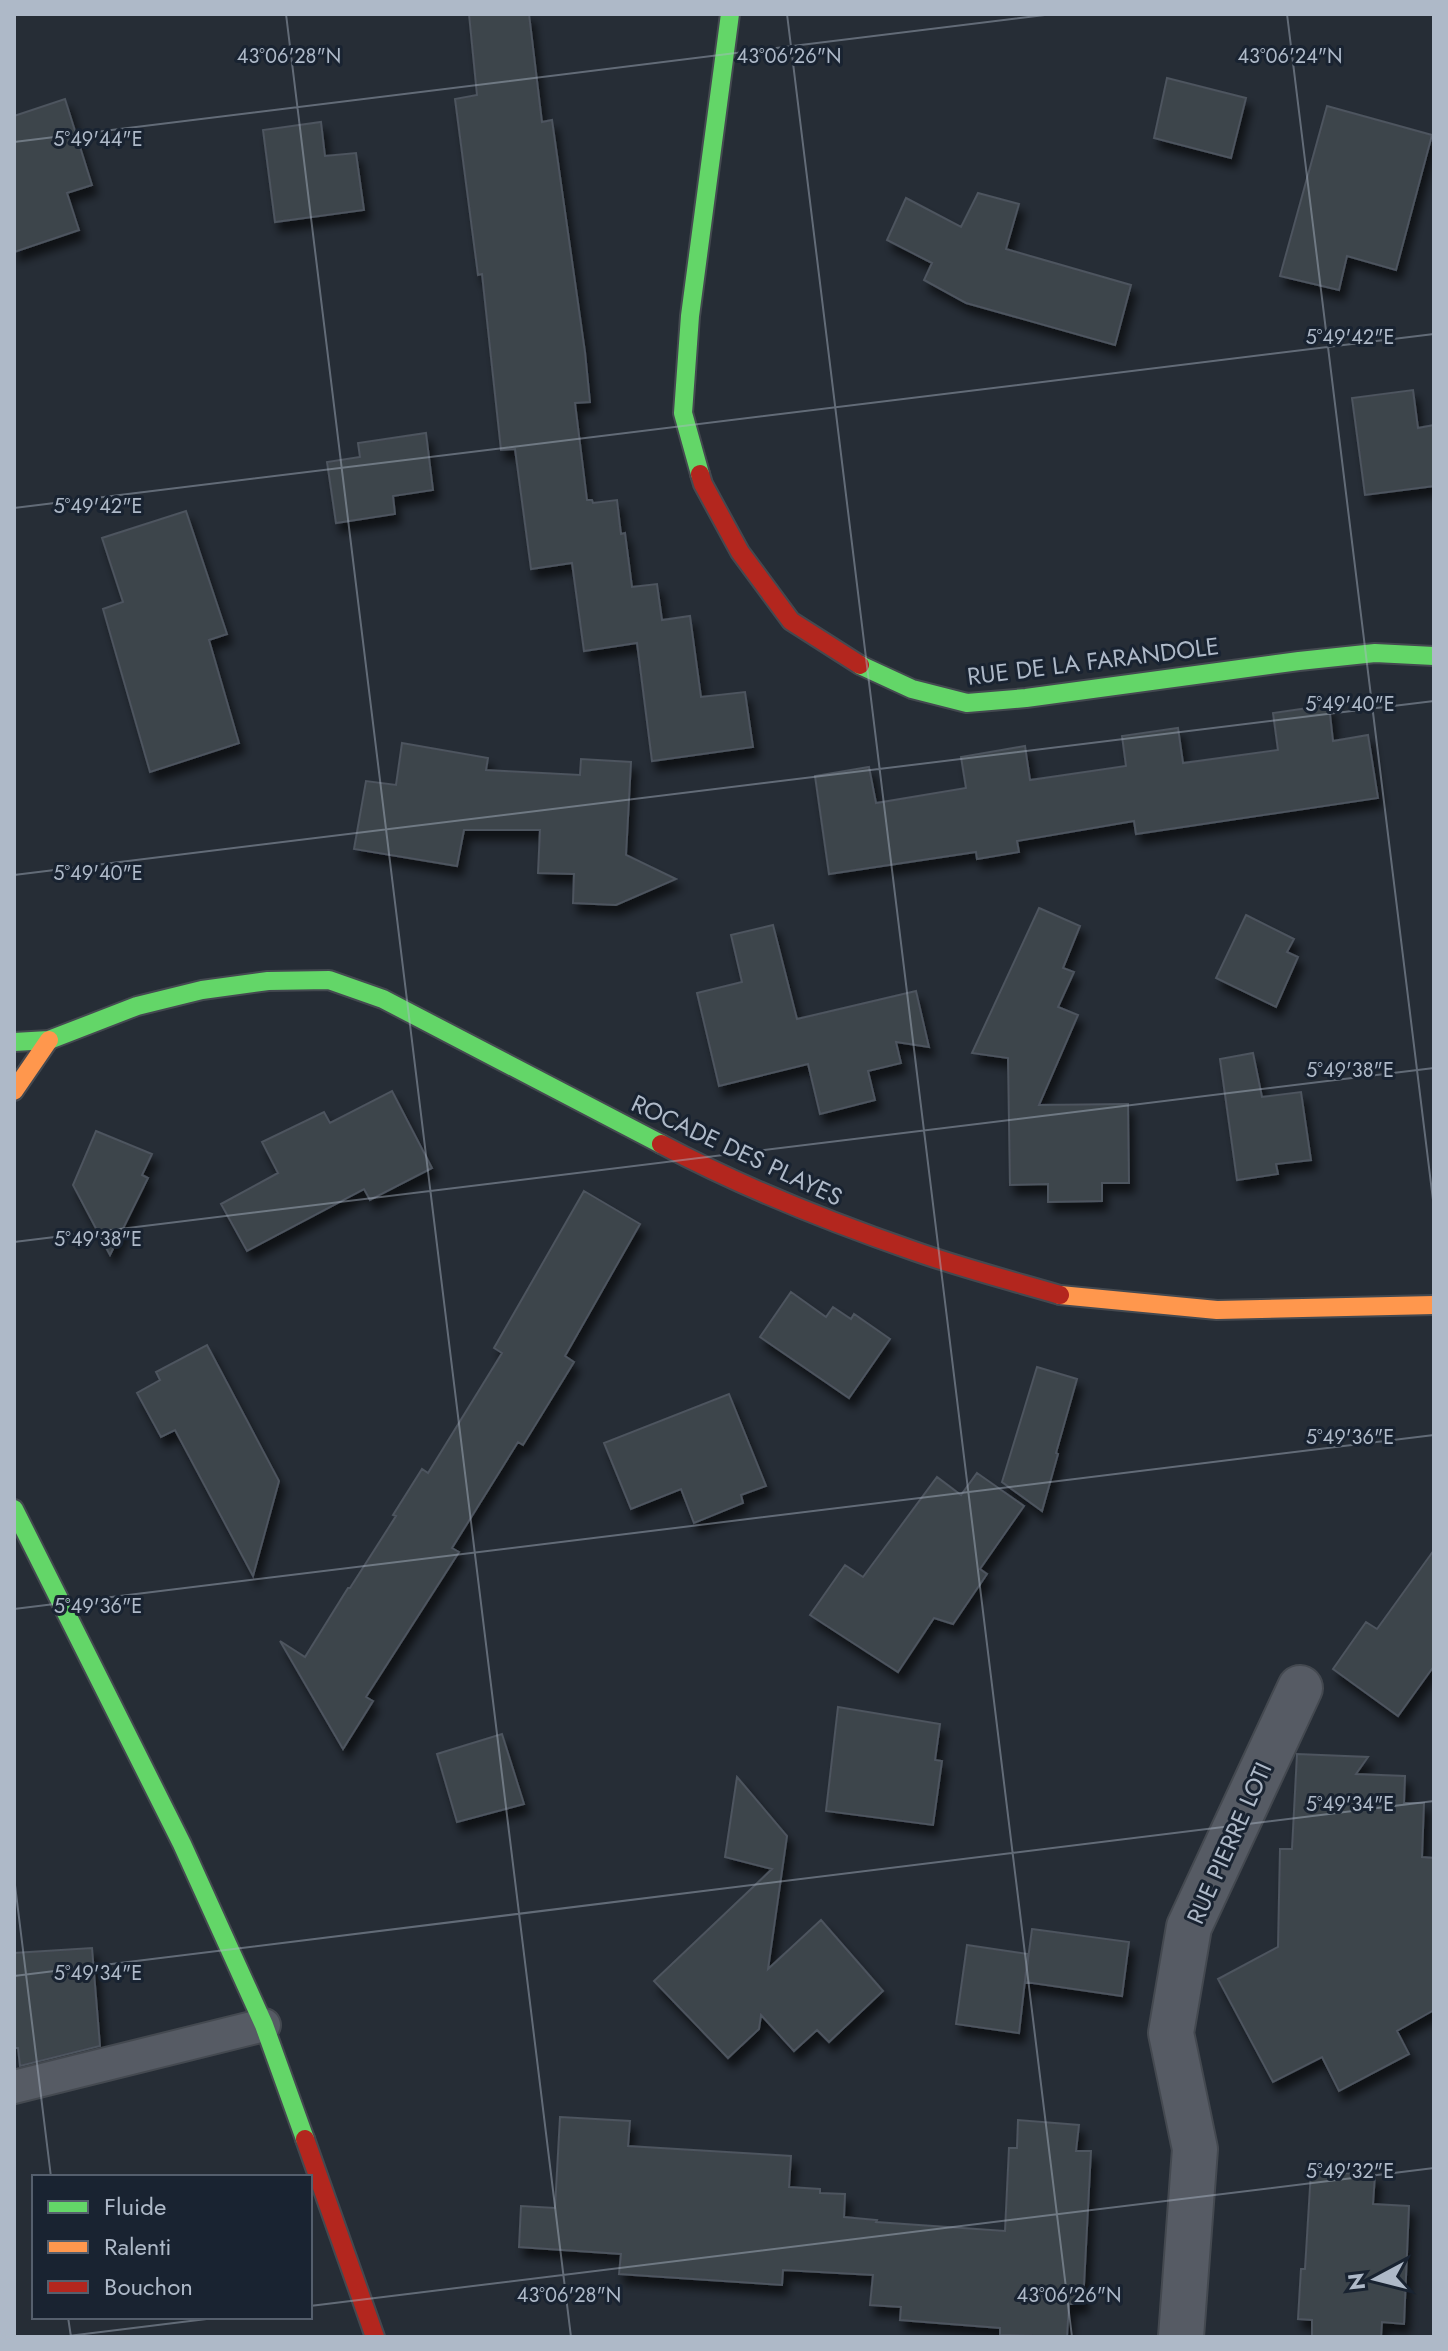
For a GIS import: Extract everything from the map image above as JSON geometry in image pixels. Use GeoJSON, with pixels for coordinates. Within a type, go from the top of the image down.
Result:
{"type":"FeatureCollection","features":[{"type":"Feature","properties":{"kind":"street","name":"RUE DE LA FARANDOLE"},"geometry":{"type":"LineString","coordinates":[[730,14],[690,316],[683,413],[703,484],[740,552],[791,621],[850,661],[912,689],[967,703],[1375,653],[1434,656]]}},
{"type":"Feature","properties":{"kind":"street","name":"ROCADE DES PLAYES"},"geometry":{"type":"LineString","coordinates":[[14,1042],[49,1040],[137,1006],[202,990],[268,981],[329,980],[383,999],[694,1162],[797,1208],[916,1252],[1066,1297],[1217,1310],[1434,1305]]}},
{"type":"Feature","properties":{"kind":"street"},"geometry":{"type":"LineString","coordinates":[[14,1091],[49,1040]]}},
{"type":"Feature","properties":{"kind":"street"},"geometry":{"type":"LineString","coordinates":[[15,1509],[182,1844],[264,2025],[375,2337]]}},
{"type":"Feature","properties":{"kind":"street","name":"RUE PIERRE LOTI"},"geometry":{"type":"LineString","coordinates":[[1181,2337],[1195,2149],[1171,2033],[1189,1927],[1300,1688]]}},
{"type":"Feature","properties":{"kind":"lane"},"geometry":{"type":"LineString","coordinates":[[14,2087],[264,2025]]}},
{"type":"Feature","properties":{"kind":"building"},"geometry":{"type":"Polygon","coordinates":[[[469,14],[529,14],[542,122],[552,120],[585,352],[590,402],[575,403],[587,500],[593,503],[617,500],[632,587],[657,584],[662,620],[690,616],[701,697],[745,692],[753,747],[652,761],[637,643],[584,651],[572,563],[531,569],[515,449],[501,450],[482,274],[478,275],[455,99],[477,95],[469,14]]]}},
{"type":"Feature","properties":{"kind":"building"},"geometry":{"type":"Polygon","coordinates":[[[1167,78],[1246,98],[1231,158],[1154,138],[1167,78]]]}},
{"type":"Feature","properties":{"kind":"building"},"geometry":{"type":"Polygon","coordinates":[[[65,99],[92,185],[67,193],[79,230],[14,252],[14,116],[65,99]]]}},
{"type":"Feature","properties":{"kind":"building"},"geometry":{"type":"Polygon","coordinates":[[[1327,106],[1432,135],[1396,270],[1347,256],[1339,290],[1280,276],[1327,106]]]}},
{"type":"Feature","properties":{"kind":"building"},"geometry":{"type":"Polygon","coordinates":[[[321,122],[325,156],[356,153],[364,210],[275,222],[263,130],[321,122]]]}},
{"type":"Feature","properties":{"kind":"building"},"geometry":{"type":"Polygon","coordinates":[[[978,193],[1019,204],[1006,249],[1131,285],[1115,345],[966,303],[924,280],[932,263],[887,240],[906,198],[961,227],[978,193]]]}},
{"type":"Feature","properties":{"kind":"building"},"geometry":{"type":"Polygon","coordinates":[[[1413,390],[1418,428],[1434,425],[1434,486],[1365,495],[1352,398],[1413,390]]]}},
{"type":"Feature","properties":{"kind":"building"},"geometry":{"type":"Polygon","coordinates":[[[426,433],[433,490],[393,496],[395,514],[336,523],[327,462],[360,457],[358,443],[426,433]]]}},
{"type":"Feature","properties":{"kind":"building"},"geometry":{"type":"Polygon","coordinates":[[[186,511],[227,634],[209,640],[239,743],[150,772],[103,609],[123,602],[102,538],[186,511]]]}},
{"type":"Feature","properties":{"kind":"building"},"geometry":{"type":"Polygon","coordinates":[[[1329,705],[1333,741],[1368,735],[1378,798],[1136,834],[1134,821],[1017,841],[1019,852],[977,859],[976,852],[829,874],[815,776],[869,767],[876,803],[966,788],[961,757],[1025,746],[1030,780],[1126,766],[1122,736],[1178,728],[1183,763],[1278,750],[1273,713],[1329,705]]]}},
{"type":"Feature","properties":{"kind":"building"},"geometry":{"type":"Polygon","coordinates":[[[402,743],[488,758],[486,770],[580,775],[581,759],[631,762],[626,855],[676,879],[616,905],[573,903],[574,874],[538,873],[540,830],[464,830],[457,866],[354,849],[366,781],[396,785],[402,743]]]}},
{"type":"Feature","properties":{"kind":"building"},"geometry":{"type":"Polygon","coordinates":[[[1039,908],[1080,926],[1063,968],[1074,972],[1058,1007],[1078,1015],[1039,1105],[1128,1104],[1129,1183],[1102,1183],[1102,1201],[1048,1202],[1048,1184],[1010,1185],[1008,1058],[972,1053],[1039,908]]]}},
{"type":"Feature","properties":{"kind":"building"},"geometry":{"type":"Polygon","coordinates":[[[1246,915],[1294,939],[1287,952],[1298,957],[1276,1007],[1216,978],[1246,915]]]}},
{"type":"Feature","properties":{"kind":"building"},"geometry":{"type":"Polygon","coordinates":[[[773,925],[797,1019],[916,991],[929,1047],[896,1042],[901,1063],[868,1071],[875,1100],[820,1114],[808,1064],[719,1086],[697,993],[742,982],[731,935],[773,925]]]}},
{"type":"Feature","properties":{"kind":"building"},"geometry":{"type":"Polygon","coordinates":[[[1253,1053],[1262,1097],[1301,1092],[1311,1160],[1276,1164],[1278,1174],[1237,1180],[1220,1059],[1253,1053]]]}},
{"type":"Feature","properties":{"kind":"building"},"geometry":{"type":"Polygon","coordinates":[[[392,1091],[432,1168],[370,1200],[364,1189],[247,1251],[221,1204],[278,1173],[262,1142],[324,1112],[330,1123],[392,1091]]]}},
{"type":"Feature","properties":{"kind":"building"},"geometry":{"type":"Polygon","coordinates":[[[96,1131],[152,1154],[142,1175],[148,1178],[110,1255],[73,1185],[96,1131]]]}},
{"type":"Feature","properties":{"kind":"building"},"geometry":{"type":"Polygon","coordinates":[[[584,1191],[640,1224],[565,1356],[574,1362],[523,1445],[518,1442],[452,1548],[459,1552],[366,1697],[373,1701],[343,1749],[280,1641],[305,1657],[396,1516],[393,1515],[422,1469],[428,1473],[502,1353],[494,1348],[584,1191]]]}},
{"type":"Feature","properties":{"kind":"building"},"geometry":{"type":"Polygon","coordinates":[[[791,1292],[826,1317],[833,1307],[851,1319],[854,1314],[890,1339],[849,1398],[760,1337],[791,1292]]]}},
{"type":"Feature","properties":{"kind":"building"},"geometry":{"type":"Polygon","coordinates":[[[207,1345],[279,1481],[253,1576],[175,1430],[161,1437],[137,1393],[160,1380],[156,1372],[207,1345]]]}},
{"type":"Feature","properties":{"kind":"building"},"geometry":{"type":"Polygon","coordinates":[[[1037,1367],[1077,1379],[1042,1511],[1002,1482],[1037,1367]]]}},
{"type":"Feature","properties":{"kind":"building"},"geometry":{"type":"Polygon","coordinates":[[[729,1394],[766,1486],[741,1495],[743,1503],[694,1523],[681,1489],[631,1509],[604,1443],[729,1394]]]}},
{"type":"Feature","properties":{"kind":"building"},"geometry":{"type":"Polygon","coordinates":[[[977,1473],[1024,1506],[980,1569],[987,1574],[953,1624],[934,1618],[898,1672],[810,1615],[845,1565],[863,1577],[937,1477],[961,1495],[977,1473]]]}},
{"type":"Feature","properties":{"kind":"building"},"geometry":{"type":"Polygon","coordinates":[[[1434,1550],[1434,1666],[1398,1716],[1333,1669],[1366,1622],[1377,1629],[1434,1550]]]}},
{"type":"Feature","properties":{"kind":"building"},"geometry":{"type":"Polygon","coordinates":[[[838,1707],[940,1724],[935,1760],[942,1761],[933,1825],[826,1811],[838,1707]]]}},
{"type":"Feature","properties":{"kind":"building"},"geometry":{"type":"Polygon","coordinates":[[[502,1734],[524,1804],[457,1822],[437,1754],[502,1734]]]}},
{"type":"Feature","properties":{"kind":"building"},"geometry":{"type":"Polygon","coordinates":[[[1297,1754],[1368,1757],[1356,1774],[1405,1776],[1404,1803],[1424,1803],[1422,1857],[1434,1858],[1434,2010],[1397,2031],[1409,2054],[1339,2091],[1322,2057],[1273,2082],[1218,1979],[1278,1947],[1280,1849],[1292,1849],[1297,1754]]]}},
{"type":"Feature","properties":{"kind":"building"},"geometry":{"type":"Polygon","coordinates":[[[737,1777],[787,1836],[768,1969],[821,1920],[883,1991],[829,2042],[817,2030],[794,2051],[761,2015],[759,2029],[728,2058],[654,1981],[772,1869],[725,1857],[737,1777]]]}},
{"type":"Feature","properties":{"kind":"building"},"geometry":{"type":"Polygon","coordinates":[[[1032,1929],[1129,1942],[1122,1996],[1025,1982],[1032,1929]]]}},
{"type":"Feature","properties":{"kind":"building"},"geometry":{"type":"Polygon","coordinates":[[[967,1945],[1028,1954],[1019,2033],[956,2024],[967,1945]]]}},
{"type":"Feature","properties":{"kind":"building"},"geometry":{"type":"Polygon","coordinates":[[[92,1948],[100,2046],[20,2066],[18,2048],[14,2048],[14,1953],[92,1948]]]}},
{"type":"Feature","properties":{"kind":"building"},"geometry":{"type":"Polygon","coordinates":[[[560,2117],[630,2121],[628,2146],[791,2156],[789,2187],[845,2194],[844,2217],[1005,2231],[1009,2148],[1017,2148],[1018,2120],[1079,2125],[1076,2151],[1091,2151],[1083,2304],[1069,2304],[1067,2337],[1000,2335],[1000,2328],[900,2320],[901,2307],[870,2305],[873,2275],[783,2270],[782,2285],[619,2274],[621,2254],[519,2247],[521,2206],[555,2208],[560,2117]]]}},
{"type":"Feature","properties":{"kind":"building"},"geometry":{"type":"Polygon","coordinates":[[[1311,2171],[1375,2175],[1373,2204],[1409,2206],[1404,2324],[1382,2322],[1381,2337],[1312,2337],[1312,2320],[1298,2319],[1301,2269],[1305,2269],[1311,2171]]]}},
{"type":"Feature","properties":{"kind":"traffic: fast"},"geometry":{"type":"LineString","coordinates":[[700,474],[683,413],[690,316],[730,14]]}},
{"type":"Feature","properties":{"kind":"traffic: fast"},"geometry":{"type":"LineString","coordinates":[[860,665],[912,689],[967,703],[1375,653],[1434,656]]}},
{"type":"Feature","properties":{"kind":"traffic: fast"},"geometry":{"type":"LineString","coordinates":[[14,1042],[49,1040],[137,1006],[202,990],[268,981],[329,980],[383,999],[661,1144]]}},
{"type":"Feature","properties":{"kind":"traffic: fast"},"geometry":{"type":"LineString","coordinates":[[14,1509],[182,1844],[264,2025],[305,2139]]}},
{"type":"Feature","properties":{"kind":"traffic: slow"},"geometry":{"type":"LineString","coordinates":[[14,1091],[49,1040]]}},
{"type":"Feature","properties":{"kind":"traffic: slow"},"geometry":{"type":"LineString","coordinates":[[1060,1295],[1217,1310],[1434,1305]]}},
{"type":"Feature","properties":{"kind":"traffic: jam"},"geometry":{"type":"LineString","coordinates":[[700,474],[740,552],[791,621],[860,665]]}},
{"type":"Feature","properties":{"kind":"traffic: jam"},"geometry":{"type":"LineString","coordinates":[[661,1144],[754,1189],[849,1228],[950,1263],[1060,1295]]}},
{"type":"Feature","properties":{"kind":"traffic: jam"},"geometry":{"type":"LineString","coordinates":[[305,2139],[375,2337]]}}]}
